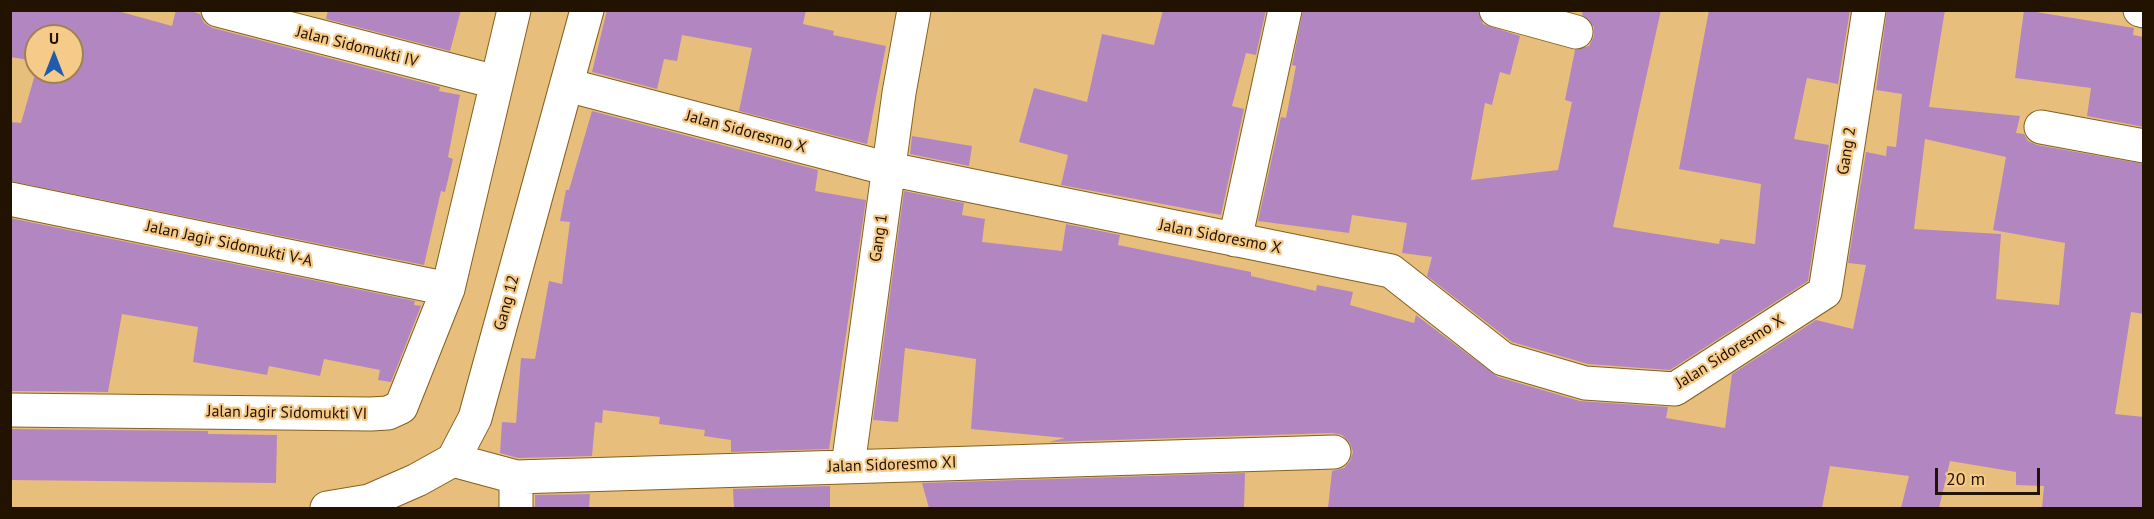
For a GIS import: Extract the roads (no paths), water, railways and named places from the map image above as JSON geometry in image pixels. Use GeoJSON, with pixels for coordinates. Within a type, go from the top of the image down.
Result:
{"type":"FeatureCollection","features":[{"type":"Feature","properties":{"kind":"street","name":"Jalan Sidomukti IV"},"geometry":{"type":"LineString","coordinates":[[218,10],[496,82]]}},
{"type":"Feature","properties":{"kind":"street","name":"Jalan Jagir Sidomukti VI"},"geometry":{"type":"LineString","coordinates":[[10,410],[388,413],[401,407],[448,290],[514,10]]}},
{"type":"Feature","properties":{"kind":"street","name":"Gang 12"},"geometry":{"type":"LineString","coordinates":[[453,460],[475,418],[587,10]]}},
{"type":"Feature","properties":{"kind":"street","name":"Gang 1"},"geometry":{"type":"LineString","coordinates":[[848,466],[899,93],[915,10]]}},
{"type":"Feature","properties":{"kind":"street"},"geometry":{"type":"LineString","coordinates":[[1235,240],[1285,10]]}},
{"type":"Feature","properties":{"kind":"street"},"geometry":{"type":"LineString","coordinates":[[1496,10],[1576,32]]}},
{"type":"Feature","properties":{"kind":"street","name":"Gang 2"},"geometry":{"type":"LineString","coordinates":[[1825,292],[1869,10]]}},
{"type":"Feature","properties":{"kind":"street","name":"Jalan Sidoresmo X"},"geometry":{"type":"LineString","coordinates":[[567,85],[889,169],[1391,271],[1503,360],[1586,383],[1675,389],[1825,292]]}},
{"type":"Feature","properties":{"kind":"street"},"geometry":{"type":"LineString","coordinates":[[2041,127],[2144,146]]}},
{"type":"Feature","properties":{"kind":"street","name":"Jalan Jagir Sidomukti V-A"},"geometry":{"type":"LineString","coordinates":[[10,199],[448,290]]}},
{"type":"Feature","properties":{"kind":"street","name":"Jalan Sidoresmo XI"},"geometry":{"type":"LineString","coordinates":[[453,460],[516,493],[848,466],[1334,452]]}},
{"type":"Feature","properties":{"kind":"street"},"geometry":{"type":"LineString","coordinates":[[327,508],[369,501],[417,480],[453,460]]}}]}
